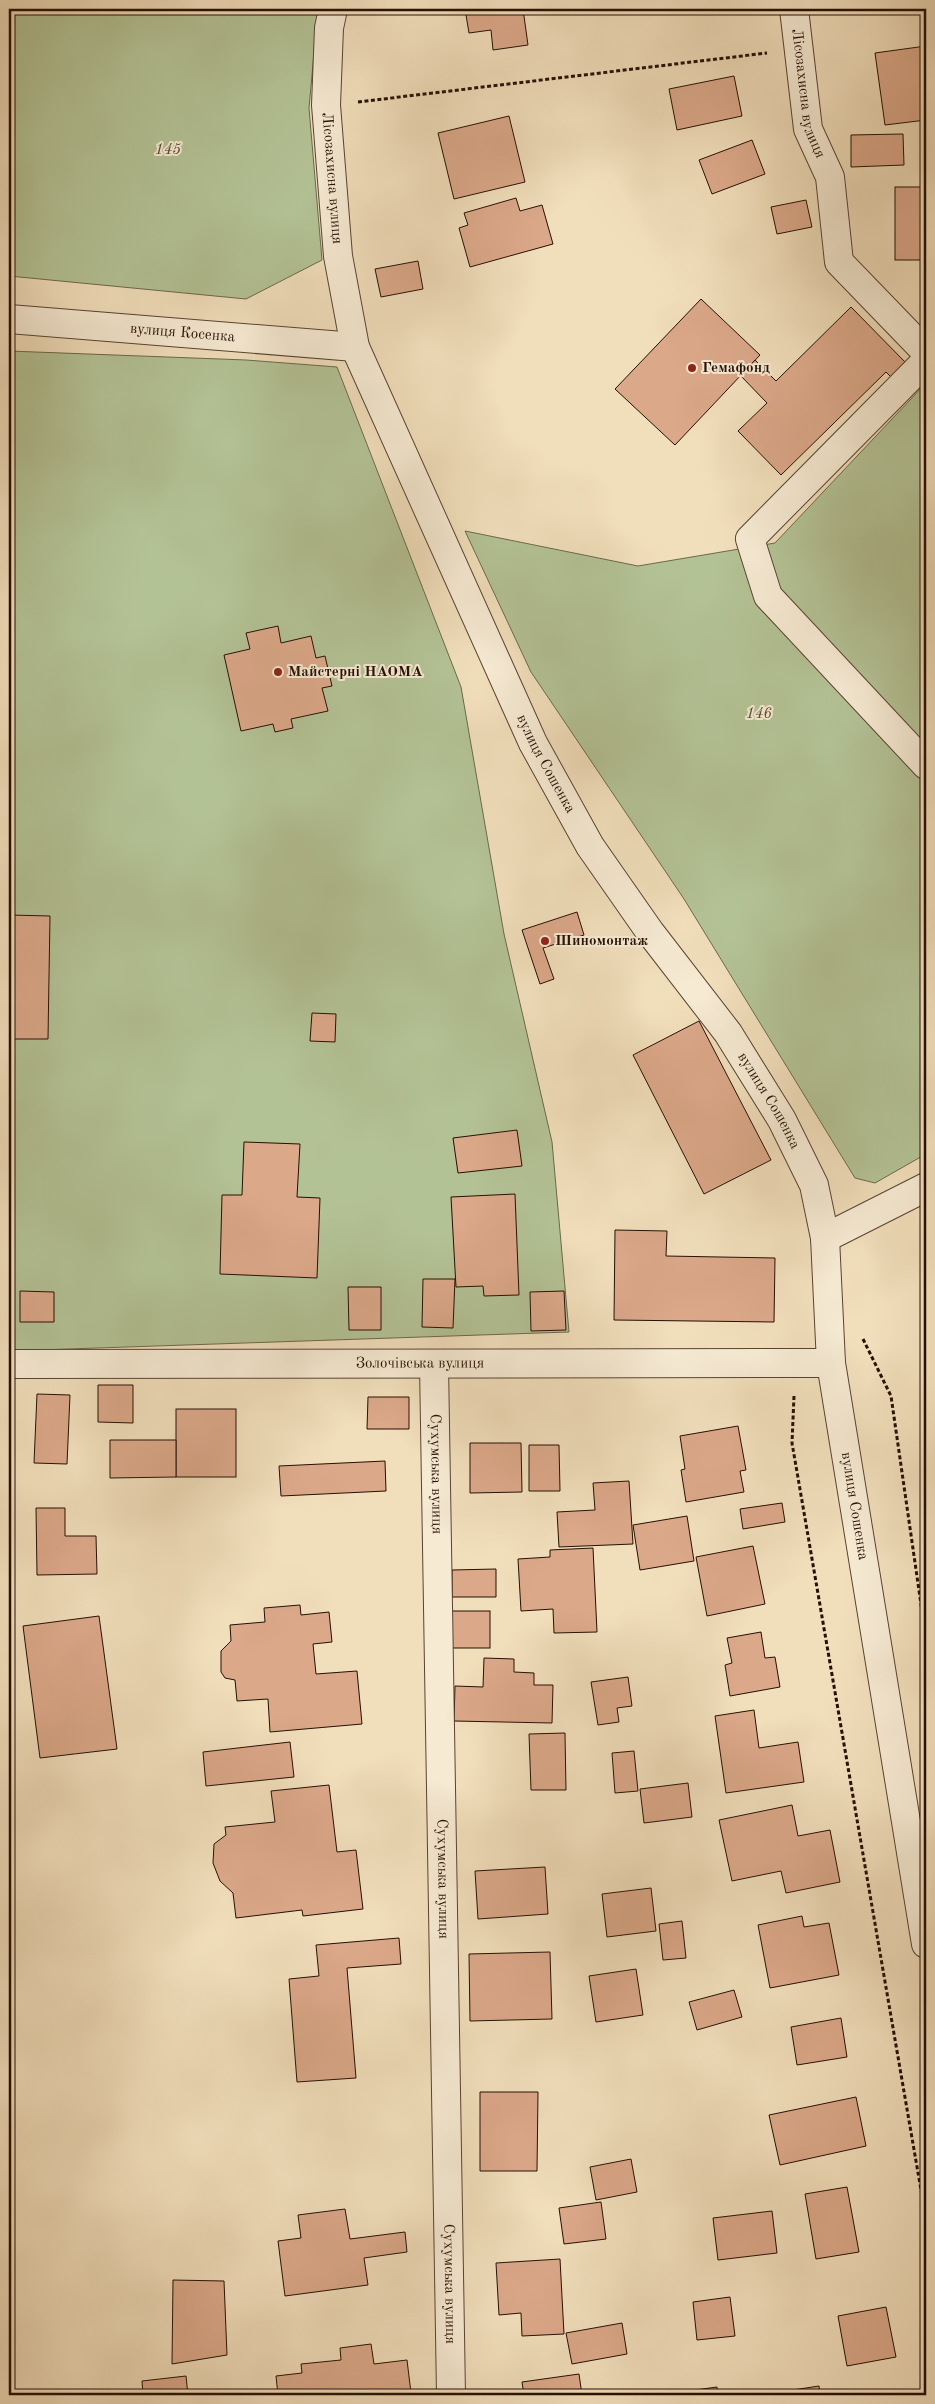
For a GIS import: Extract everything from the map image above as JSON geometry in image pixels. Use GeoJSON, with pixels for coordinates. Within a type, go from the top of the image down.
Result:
{"type":"FeatureCollection","features":[{"type":"Feature","properties":{"kind":"street","name":"Лісозахисна вулиця"},"geometry":{"type":"LineString","coordinates":[[333,9],[329,28],[326,104],[338,256],[355,347]]}},
{"type":"Feature","properties":{"kind":"street","name":"Лісозахисна вулиця"},"geometry":{"type":"LineString","coordinates":[[794,9],[808,130],[830,177],[839,262],[926,352]]}},
{"type":"Feature","properties":{"kind":"street","name":"вулиця Косенка"},"geometry":{"type":"LineString","coordinates":[[9,319],[355,347]]}},
{"type":"Feature","properties":{"kind":"street","name":"вулиця Сошенка"},"geometry":{"type":"LineString","coordinates":[[355,347],[533,743],[590,846],[650,932],[728,1033],[782,1120],[814,1185],[825,1238],[831,1363],[926,1944]]}},
{"type":"Feature","properties":{"kind":"street"},"geometry":{"type":"LineString","coordinates":[[926,361],[750,540],[768,596],[926,765]]}},
{"type":"Feature","properties":{"kind":"street"},"geometry":{"type":"LineString","coordinates":[[825,1238],[926,1187]]}},
{"type":"Feature","properties":{"kind":"street","name":"Золочівська вулиця"},"geometry":{"type":"LineString","coordinates":[[9,1364],[831,1363]]}},
{"type":"Feature","properties":{"kind":"street","name":"Сухумська вулиця"},"geometry":{"type":"LineString","coordinates":[[434,1364],[451,2395]]}},
{"type":"Feature","properties":{"kind":"path"},"geometry":{"type":"LineString","coordinates":[[326,104],[376,101],[800,49]]}},
{"type":"Feature","properties":{"kind":"path"},"geometry":{"type":"LineString","coordinates":[[795,1363],[792,1443],[926,2219]]}},
{"type":"Feature","properties":{"kind":"green space","name":"145"},"geometry":{"type":"Polygon","coordinates":[[[9,9],[318,9],[309,108],[322,260],[246,299],[9,276],[9,9]]]}},
{"type":"Feature","properties":{"kind":"green space"},"geometry":{"type":"Polygon","coordinates":[[[9,351],[246,360],[337,367],[461,687],[504,934],[552,1142],[569,1332],[9,1351],[9,351]]]}},
{"type":"Feature","properties":{"kind":"green space","name":"146"},"geometry":{"type":"Polygon","coordinates":[[[926,383],[926,1154],[875,1183],[855,1178],[684,899],[531,672],[465,531],[638,566],[775,543],[926,383]]]}},
{"type":"Feature","properties":{"kind":"building"},"geometry":{"type":"Polygon","coordinates":[[[465,9],[523,9],[528,45],[493,50],[491,30],[469,33],[465,9]]]}},
{"type":"Feature","properties":{"kind":"building"},"geometry":{"type":"Polygon","coordinates":[[[926,46],[926,120],[885,125],[875,53],[926,46]]]}},
{"type":"Feature","properties":{"kind":"building"},"geometry":{"type":"Polygon","coordinates":[[[734,76],[742,116],[677,130],[669,89],[734,76]]]}},
{"type":"Feature","properties":{"kind":"building"},"geometry":{"type":"Polygon","coordinates":[[[509,116],[525,182],[454,199],[438,133],[509,116]]]}},
{"type":"Feature","properties":{"kind":"building"},"geometry":{"type":"Polygon","coordinates":[[[903,134],[904,165],[851,167],[851,135],[903,134]]]}},
{"type":"Feature","properties":{"kind":"building"},"geometry":{"type":"Polygon","coordinates":[[[752,140],[765,174],[712,194],[699,160],[752,140]]]}},
{"type":"Feature","properties":{"kind":"building"},"geometry":{"type":"Polygon","coordinates":[[[895,187],[926,187],[926,260],[895,260],[895,187]]]}},
{"type":"Feature","properties":{"kind":"building"},"geometry":{"type":"Polygon","coordinates":[[[516,198],[520,211],[542,205],[553,244],[470,267],[459,228],[468,225],[464,213],[516,198]]]}},
{"type":"Feature","properties":{"kind":"building"},"geometry":{"type":"Polygon","coordinates":[[[806,200],[812,227],[777,234],[771,207],[806,200]]]}},
{"type":"Feature","properties":{"kind":"building"},"geometry":{"type":"Polygon","coordinates":[[[418,261],[423,289],[381,297],[375,269],[418,261]]]}},
{"type":"Feature","properties":{"kind":"building","name":"Гемафонд"},"geometry":{"type":"Polygon","coordinates":[[[701,299],[760,355],[675,445],[615,389],[701,299]]]}},
{"type":"Feature","properties":{"kind":"building"},"geometry":{"type":"Polygon","coordinates":[[[851,307],[909,366],[894,380],[886,372],[781,475],[738,431],[767,403],[741,376],[755,360],[776,381],[851,307]]]}},
{"type":"Feature","properties":{"kind":"building"},"geometry":{"type":"Polygon","coordinates":[[[9,538],[14,538],[9,664],[9,538]]]}},
{"type":"Feature","properties":{"kind":"building","name":"Майстерні НАОМА"},"geometry":{"type":"Polygon","coordinates":[[[278,626],[281,643],[311,636],[316,658],[325,656],[332,686],[322,688],[328,711],[291,719],[293,728],[275,732],[273,724],[241,731],[224,655],[250,649],[246,633],[278,626]]]}},
{"type":"Feature","properties":{"kind":"building","name":"Шиномонтаж"},"geometry":{"type":"Polygon","coordinates":[[[577,912],[584,935],[543,948],[554,979],[540,984],[522,930],[577,912]]]}},
{"type":"Feature","properties":{"kind":"building"},"geometry":{"type":"Polygon","coordinates":[[[9,915],[50,916],[48,1039],[9,1039],[9,915]]]}},
{"type":"Feature","properties":{"kind":"building"},"geometry":{"type":"Polygon","coordinates":[[[312,1013],[336,1014],[335,1042],[310,1041],[312,1013]]]}},
{"type":"Feature","properties":{"kind":"building"},"geometry":{"type":"Polygon","coordinates":[[[699,1021],[771,1160],[704,1194],[633,1055],[699,1021]]]}},
{"type":"Feature","properties":{"kind":"building"},"geometry":{"type":"Polygon","coordinates":[[[517,1130],[522,1166],[458,1173],[453,1138],[517,1130]]]}},
{"type":"Feature","properties":{"kind":"building"},"geometry":{"type":"Polygon","coordinates":[[[244,1142],[300,1144],[297,1197],[320,1198],[317,1278],[220,1274],[222,1195],[242,1195],[244,1142]]]}},
{"type":"Feature","properties":{"kind":"building"},"geometry":{"type":"Polygon","coordinates":[[[515,1194],[519,1295],[484,1296],[483,1286],[456,1287],[451,1197],[515,1194]]]}},
{"type":"Feature","properties":{"kind":"building"},"geometry":{"type":"Polygon","coordinates":[[[615,1230],[667,1231],[666,1256],[775,1258],[774,1322],[614,1320],[615,1230]]]}},
{"type":"Feature","properties":{"kind":"building"},"geometry":{"type":"Polygon","coordinates":[[[423,1279],[455,1279],[453,1328],[422,1327],[423,1279]]]}},
{"type":"Feature","properties":{"kind":"building"},"geometry":{"type":"Polygon","coordinates":[[[348,1287],[381,1287],[381,1330],[349,1330],[348,1287]]]}},
{"type":"Feature","properties":{"kind":"building"},"geometry":{"type":"Polygon","coordinates":[[[20,1291],[54,1292],[54,1322],[20,1322],[20,1291]]]}},
{"type":"Feature","properties":{"kind":"building"},"geometry":{"type":"Polygon","coordinates":[[[564,1291],[566,1330],[531,1331],[530,1292],[564,1291]]]}},
{"type":"Feature","properties":{"kind":"building"},"geometry":{"type":"Polygon","coordinates":[[[98,1385],[133,1385],[133,1423],[98,1422],[98,1385]]]}},
{"type":"Feature","properties":{"kind":"building"},"geometry":{"type":"Polygon","coordinates":[[[37,1394],[70,1395],[67,1464],[34,1463],[37,1394]]]}},
{"type":"Feature","properties":{"kind":"building"},"geometry":{"type":"Polygon","coordinates":[[[368,1397],[409,1397],[409,1429],[367,1429],[368,1397]]]}},
{"type":"Feature","properties":{"kind":"building"},"geometry":{"type":"Polygon","coordinates":[[[176,1409],[236,1409],[236,1477],[176,1477],[176,1409]]]}},
{"type":"Feature","properties":{"kind":"building"},"geometry":{"type":"Polygon","coordinates":[[[738,1426],[746,1470],[740,1471],[744,1492],[686,1502],[681,1470],[685,1469],[680,1436],[738,1426]]]}},
{"type":"Feature","properties":{"kind":"building"},"geometry":{"type":"Polygon","coordinates":[[[110,1440],[176,1440],[176,1477],[110,1478],[110,1440]]]}},
{"type":"Feature","properties":{"kind":"building"},"geometry":{"type":"Polygon","coordinates":[[[470,1443],[521,1443],[522,1492],[470,1493],[470,1443]]]}},
{"type":"Feature","properties":{"kind":"building"},"geometry":{"type":"Polygon","coordinates":[[[529,1445],[559,1445],[560,1491],[529,1491],[529,1445]]]}},
{"type":"Feature","properties":{"kind":"building"},"geometry":{"type":"Polygon","coordinates":[[[385,1461],[386,1491],[281,1496],[279,1466],[385,1461]]]}},
{"type":"Feature","properties":{"kind":"building"},"geometry":{"type":"Polygon","coordinates":[[[629,1481],[633,1544],[559,1547],[557,1512],[595,1510],[593,1483],[629,1481]]]}},
{"type":"Feature","properties":{"kind":"building"},"geometry":{"type":"Polygon","coordinates":[[[782,1503],[785,1522],[743,1529],[740,1509],[782,1503]]]}},
{"type":"Feature","properties":{"kind":"building"},"geometry":{"type":"Polygon","coordinates":[[[36,1508],[65,1508],[65,1536],[96,1536],[97,1574],[37,1575],[36,1508]]]}},
{"type":"Feature","properties":{"kind":"building"},"geometry":{"type":"Polygon","coordinates":[[[687,1516],[694,1561],[640,1570],[633,1525],[687,1516]]]}},
{"type":"Feature","properties":{"kind":"building"},"geometry":{"type":"Polygon","coordinates":[[[753,1546],[765,1604],[707,1616],[696,1557],[753,1546]]]}},
{"type":"Feature","properties":{"kind":"building"},"geometry":{"type":"Polygon","coordinates":[[[593,1548],[597,1632],[554,1633],[553,1609],[521,1611],[518,1559],[550,1557],[550,1550],[593,1548]]]}},
{"type":"Feature","properties":{"kind":"building"},"geometry":{"type":"Polygon","coordinates":[[[496,1569],[496,1597],[452,1597],[452,1570],[496,1569]]]}},
{"type":"Feature","properties":{"kind":"building"},"geometry":{"type":"Polygon","coordinates":[[[300,1605],[301,1615],[329,1612],[332,1642],[313,1644],[316,1674],[357,1671],[362,1724],[270,1732],[268,1699],[237,1701],[235,1680],[225,1678],[221,1672],[221,1651],[231,1641],[230,1625],[265,1622],[264,1608],[300,1605]]]}},
{"type":"Feature","properties":{"kind":"building"},"geometry":{"type":"Polygon","coordinates":[[[452,1611],[490,1611],[490,1648],[452,1648],[452,1611]]]}},
{"type":"Feature","properties":{"kind":"building"},"geometry":{"type":"Polygon","coordinates":[[[99,1616],[117,1749],[40,1758],[23,1626],[99,1616]]]}},
{"type":"Feature","properties":{"kind":"building"},"geometry":{"type":"Polygon","coordinates":[[[761,1632],[765,1658],[775,1657],[780,1687],[730,1696],[725,1665],[732,1663],[727,1638],[761,1632]]]}},
{"type":"Feature","properties":{"kind":"building"},"geometry":{"type":"Polygon","coordinates":[[[484,1658],[514,1659],[514,1672],[534,1673],[534,1685],[553,1685],[552,1723],[454,1721],[455,1686],[483,1687],[484,1658]]]}},
{"type":"Feature","properties":{"kind":"building"},"geometry":{"type":"Polygon","coordinates":[[[628,1677],[632,1706],[617,1708],[619,1722],[598,1725],[591,1682],[628,1677]]]}},
{"type":"Feature","properties":{"kind":"building"},"geometry":{"type":"Polygon","coordinates":[[[754,1710],[759,1748],[798,1742],[804,1782],[726,1793],[715,1716],[754,1710]]]}},
{"type":"Feature","properties":{"kind":"building"},"geometry":{"type":"Polygon","coordinates":[[[565,1733],[566,1790],[531,1790],[529,1734],[565,1733]]]}},
{"type":"Feature","properties":{"kind":"building"},"geometry":{"type":"Polygon","coordinates":[[[290,1742],[294,1777],[206,1786],[203,1752],[290,1742]]]}},
{"type":"Feature","properties":{"kind":"building"},"geometry":{"type":"Polygon","coordinates":[[[634,1751],[638,1791],[615,1793],[612,1753],[634,1751]]]}},
{"type":"Feature","properties":{"kind":"building"},"geometry":{"type":"Polygon","coordinates":[[[688,1783],[692,1817],[644,1823],[640,1789],[688,1783]]]}},
{"type":"Feature","properties":{"kind":"building"},"geometry":{"type":"Polygon","coordinates":[[[329,1785],[337,1852],[356,1850],[363,1909],[303,1916],[302,1910],[236,1918],[233,1893],[220,1881],[213,1863],[214,1844],[226,1835],[225,1827],[275,1822],[271,1791],[329,1785]]]}},
{"type":"Feature","properties":{"kind":"building"},"geometry":{"type":"Polygon","coordinates":[[[792,1805],[798,1836],[830,1830],[840,1882],[786,1893],[781,1871],[732,1881],[719,1820],[792,1805]]]}},
{"type":"Feature","properties":{"kind":"building"},"geometry":{"type":"Polygon","coordinates":[[[545,1867],[548,1914],[478,1919],[475,1871],[545,1867]]]}},
{"type":"Feature","properties":{"kind":"building"},"geometry":{"type":"Polygon","coordinates":[[[651,1888],[656,1931],[607,1937],[602,1894],[651,1888]]]}},
{"type":"Feature","properties":{"kind":"building"},"geometry":{"type":"Polygon","coordinates":[[[802,1916],[804,1927],[829,1923],[839,1975],[770,1988],[758,1925],[802,1916]]]}},
{"type":"Feature","properties":{"kind":"building"},"geometry":{"type":"Polygon","coordinates":[[[682,1921],[686,1958],[663,1960],[659,1924],[682,1921]]]}},
{"type":"Feature","properties":{"kind":"building"},"geometry":{"type":"Polygon","coordinates":[[[399,1938],[401,1964],[347,1968],[356,2078],[297,2082],[289,1979],[319,1976],[316,1945],[399,1938]]]}},
{"type":"Feature","properties":{"kind":"building"},"geometry":{"type":"Polygon","coordinates":[[[550,1952],[552,2019],[470,2021],[469,1954],[550,1952]]]}},
{"type":"Feature","properties":{"kind":"building"},"geometry":{"type":"Polygon","coordinates":[[[636,1969],[643,2015],[596,2022],[589,1976],[636,1969]]]}},
{"type":"Feature","properties":{"kind":"building"},"geometry":{"type":"Polygon","coordinates":[[[734,1990],[742,2017],[697,2030],[689,2002],[734,1990]]]}},
{"type":"Feature","properties":{"kind":"building"},"geometry":{"type":"Polygon","coordinates":[[[841,2018],[847,2057],[797,2065],[791,2027],[841,2018]]]}},
{"type":"Feature","properties":{"kind":"building"},"geometry":{"type":"Polygon","coordinates":[[[480,2092],[538,2092],[537,2171],[480,2171],[480,2092]]]}},
{"type":"Feature","properties":{"kind":"building"},"geometry":{"type":"Polygon","coordinates":[[[856,2097],[866,2146],[780,2165],[769,2115],[856,2097]]]}},
{"type":"Feature","properties":{"kind":"building"},"geometry":{"type":"Polygon","coordinates":[[[631,2159],[637,2192],[596,2200],[590,2167],[631,2159]]]}},
{"type":"Feature","properties":{"kind":"building"},"geometry":{"type":"Polygon","coordinates":[[[847,2187],[859,2252],[816,2259],[805,2194],[847,2187]]]}},
{"type":"Feature","properties":{"kind":"building"},"geometry":{"type":"Polygon","coordinates":[[[601,2202],[606,2239],[564,2244],[559,2208],[601,2202]]]}},
{"type":"Feature","properties":{"kind":"building"},"geometry":{"type":"Polygon","coordinates":[[[345,2209],[350,2239],[405,2232],[407,2252],[364,2258],[368,2285],[285,2296],[278,2241],[301,2238],[298,2215],[345,2209]]]}},
{"type":"Feature","properties":{"kind":"building"},"geometry":{"type":"Polygon","coordinates":[[[772,2211],[777,2253],[718,2260],[713,2218],[772,2211]]]}},
{"type":"Feature","properties":{"kind":"building"},"geometry":{"type":"Polygon","coordinates":[[[560,2259],[564,2334],[522,2336],[521,2313],[499,2315],[496,2263],[560,2259]]]}},
{"type":"Feature","properties":{"kind":"building"},"geometry":{"type":"Polygon","coordinates":[[[173,2280],[224,2281],[227,2355],[172,2364],[173,2280]]]}},
{"type":"Feature","properties":{"kind":"building"},"geometry":{"type":"Polygon","coordinates":[[[730,2297],[735,2336],[697,2340],[693,2302],[730,2297]]]}},
{"type":"Feature","properties":{"kind":"building"},"geometry":{"type":"Polygon","coordinates":[[[886,2307],[896,2357],[847,2366],[838,2316],[886,2307]]]}},
{"type":"Feature","properties":{"kind":"building"},"geometry":{"type":"Polygon","coordinates":[[[622,2323],[627,2354],[572,2364],[566,2333],[622,2323]]]}},
{"type":"Feature","properties":{"kind":"building"},"geometry":{"type":"Polygon","coordinates":[[[371,2344],[374,2364],[407,2360],[411,2393],[396,2395],[278,2395],[276,2376],[302,2373],[301,2364],[341,2360],[340,2348],[371,2344]]]}},
{"type":"Feature","properties":{"kind":"building"},"geometry":{"type":"Polygon","coordinates":[[[579,2374],[582,2395],[524,2395],[522,2382],[579,2374]]]}},
{"type":"Feature","properties":{"kind":"building"},"geometry":{"type":"Polygon","coordinates":[[[186,2376],[188,2395],[143,2395],[142,2381],[186,2376]]]}},
{"type":"Feature","properties":{"kind":"building"},"geometry":{"type":"Polygon","coordinates":[[[819,2386],[820,2395],[760,2395],[819,2386]]]}},
{"type":"Feature","properties":{"kind":"building"},"geometry":{"type":"Polygon","coordinates":[[[717,2387],[718,2395],[666,2395],[666,2394],[717,2387]]]}},
{"type":"Feature","properties":{"kind":"place","name":"Гемафонд"},"geometry":{"type":"Point","coordinates":[692,368]}},
{"type":"Feature","properties":{"kind":"place","name":"Майстерні НАОМА"},"geometry":{"type":"Point","coordinates":[278,672]}},
{"type":"Feature","properties":{"kind":"place","name":"Шиномонтаж"},"geometry":{"type":"Point","coordinates":[545,941]}}]}
